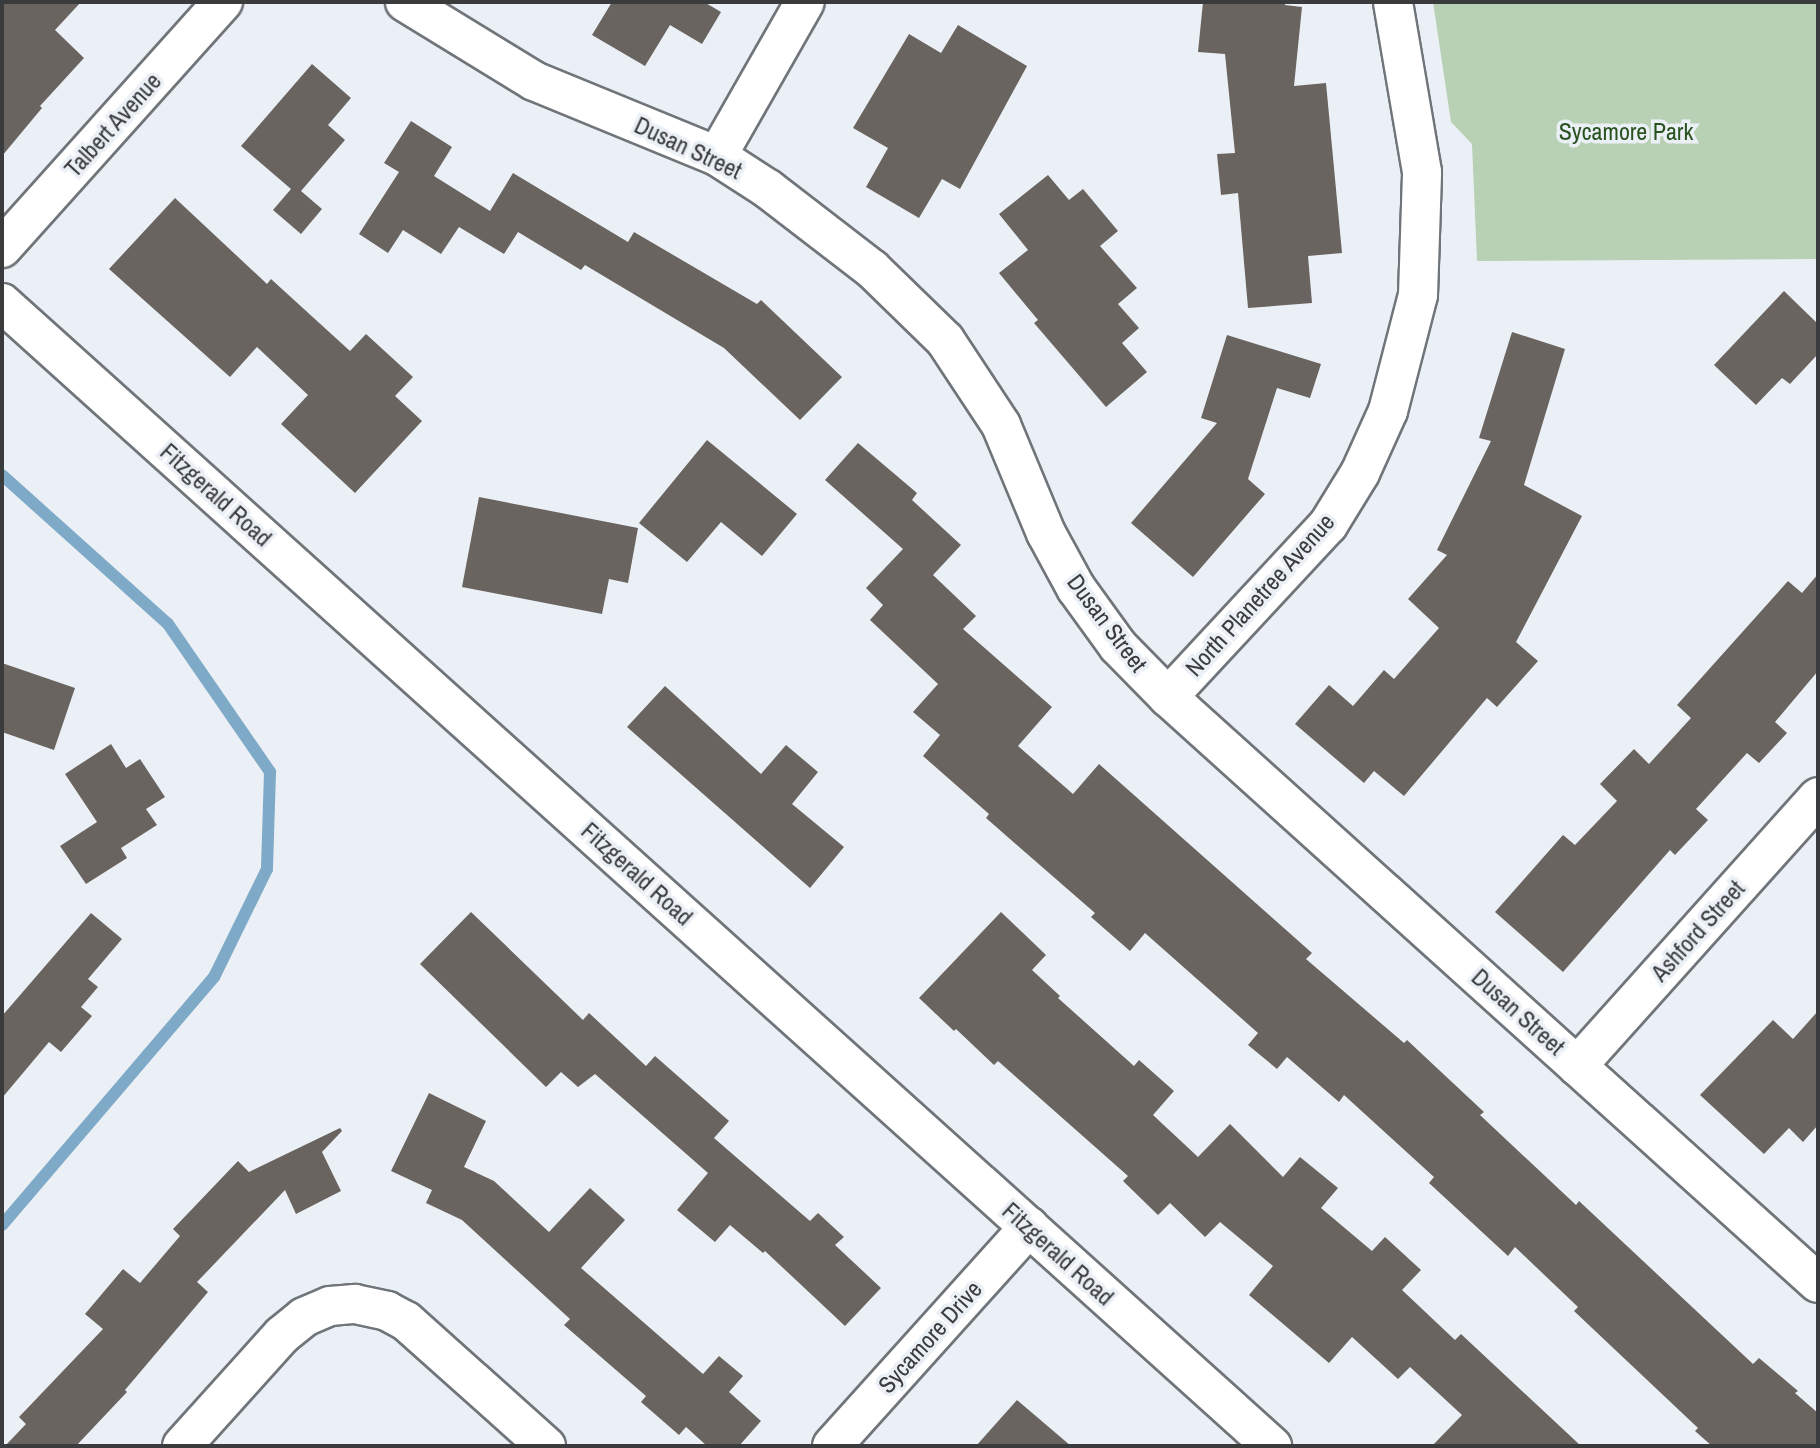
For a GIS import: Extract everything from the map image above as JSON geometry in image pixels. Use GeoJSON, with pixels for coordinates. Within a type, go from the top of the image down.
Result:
{"type":"FeatureCollection","features":[{"type":"Feature","properties":{"kind":"street","name":"Talbert Avenue"},"geometry":{"type":"LineString","coordinates":[[2,248],[223,2]]}},
{"type":"Feature","properties":{"kind":"street","name":"Dusan Street"},"geometry":{"type":"LineString","coordinates":[[405,2],[534,81],[717,156],[768,189],[872,269],[944,340],[1001,425],[1046,533],[1076,588],[1118,646],[1168,697],[1818,1283]]}},
{"type":"Feature","properties":{"kind":"street"},"geometry":{"type":"LineString","coordinates":[[717,156],[805,2]]}},
{"type":"Feature","properties":{"kind":"street","name":"North Planetree Avenue"},"geometry":{"type":"LineString","coordinates":[[1168,697],[1328,525],[1360,473],[1388,411],[1418,295],[1422,172],[1393,2]]}},
{"type":"Feature","properties":{"kind":"street","name":"Fitzgerald Road"},"geometry":{"type":"LineString","coordinates":[[2,303],[1272,1446]]}},
{"type":"Feature","properties":{"kind":"street","name":"Ashford Street"},"geometry":{"type":"LineString","coordinates":[[1577,1066],[1818,797]]}},
{"type":"Feature","properties":{"kind":"street","name":"Sycamore Drive"},"geometry":{"type":"LineString","coordinates":[[832,1446],[1029,1227]]}},
{"type":"Feature","properties":{"kind":"street"},"geometry":{"type":"LineString","coordinates":[[182,1446],[282,1335],[304,1317],[330,1306],[355,1304],[387,1311],[405,1321],[546,1446]]}},
{"type":"Feature","properties":{"kind":"green space","name":"Sycamore Park"},"geometry":{"type":"Polygon","coordinates":[[[1433,2],[1818,2],[1818,259],[1477,261],[1472,144],[1451,122],[1433,2]]]}},
{"type":"Feature","properties":{"kind":"building"},"geometry":{"type":"Polygon","coordinates":[[[2,2],[81,2],[55,30],[84,58],[40,106],[42,108],[2,156],[2,2]]]}},
{"type":"Feature","properties":{"kind":"building"},"geometry":{"type":"Polygon","coordinates":[[[612,2],[704,2],[721,12],[702,44],[670,25],[645,66],[592,35],[612,2]]]}},
{"type":"Feature","properties":{"kind":"building"},"geometry":{"type":"Polygon","coordinates":[[[1203,2],[1285,2],[1285,5],[1302,7],[1294,86],[1326,83],[1342,253],[1308,256],[1312,303],[1248,308],[1238,193],[1221,195],[1217,154],[1235,153],[1225,54],[1198,52],[1203,2]]]}},
{"type":"Feature","properties":{"kind":"building"},"geometry":{"type":"Polygon","coordinates":[[[958,25],[1027,66],[960,189],[942,179],[919,218],[866,187],[888,148],[853,128],[909,34],[941,53],[958,25]]]}},
{"type":"Feature","properties":{"kind":"building"},"geometry":{"type":"Polygon","coordinates":[[[312,64],[351,98],[328,125],[345,140],[301,191],[322,209],[301,234],[273,210],[291,189],[241,146],[312,64]]]}},
{"type":"Feature","properties":{"kind":"building"},"geometry":{"type":"Polygon","coordinates":[[[411,121],[452,147],[434,176],[490,211],[513,173],[628,242],[634,232],[757,304],[761,300],[842,377],[800,420],[724,348],[585,265],[581,270],[518,232],[504,254],[459,227],[441,254],[403,230],[388,253],[359,234],[399,172],[384,163],[411,121]]]}},
{"type":"Feature","properties":{"kind":"building"},"geometry":{"type":"Polygon","coordinates":[[[1048,175],[1069,200],[1083,189],[1118,231],[1100,246],[1137,288],[1118,304],[1139,328],[1122,343],[1147,372],[1106,407],[1034,323],[1038,320],[999,273],[1028,250],[999,214],[1048,175]]]}},
{"type":"Feature","properties":{"kind":"building"},"geometry":{"type":"Polygon","coordinates":[[[175,198],[267,284],[271,279],[350,351],[366,334],[413,377],[395,396],[422,421],[355,493],[281,424],[308,395],[257,347],[230,377],[109,269],[175,198]]]}},
{"type":"Feature","properties":{"kind":"building"},"geometry":{"type":"Polygon","coordinates":[[[1784,291],[1818,324],[1818,354],[1790,384],[1782,378],[1756,405],[1714,365],[1784,291]]]}},
{"type":"Feature","properties":{"kind":"building"},"geometry":{"type":"Polygon","coordinates":[[[1512,332],[1565,349],[1524,485],[1582,516],[1516,642],[1538,661],[1497,707],[1487,698],[1404,796],[1374,771],[1364,783],[1295,724],[1329,685],[1353,706],[1384,670],[1394,679],[1439,628],[1408,599],[1447,555],[1437,550],[1491,441],[1479,438],[1512,332]]]}},
{"type":"Feature","properties":{"kind":"building"},"geometry":{"type":"Polygon","coordinates":[[[1227,335],[1321,364],[1310,398],[1277,388],[1248,479],[1265,494],[1193,577],[1131,523],[1217,423],[1201,418],[1227,335]]]}},
{"type":"Feature","properties":{"kind":"building"},"geometry":{"type":"Polygon","coordinates":[[[707,440],[797,514],[762,556],[721,522],[687,562],[639,523],[707,440]]]}},
{"type":"Feature","properties":{"kind":"building"},"geometry":{"type":"Polygon","coordinates":[[[858,443],[917,493],[912,500],[961,545],[933,575],[976,616],[963,629],[1052,707],[1018,746],[1073,794],[1099,764],[1312,953],[1306,959],[1404,1043],[1407,1040],[1484,1112],[1480,1115],[1576,1205],[1579,1201],[1753,1364],[1759,1358],[1798,1391],[1795,1393],[1818,1413],[1818,1446],[1712,1446],[1695,1431],[1698,1428],[1574,1311],[1578,1307],[1515,1247],[1508,1256],[1429,1183],[1434,1177],[1344,1095],[1339,1102],[1287,1057],[1277,1069],[1248,1045],[1258,1033],[1145,933],[1130,951],[1091,917],[1095,913],[986,818],[989,814],[923,756],[940,735],[913,712],[938,684],[870,620],[883,605],[866,588],[903,549],[825,480],[858,443]]]}},
{"type":"Feature","properties":{"kind":"building"},"geometry":{"type":"Polygon","coordinates":[[[479,497],[638,528],[628,583],[609,579],[602,614],[462,587],[479,497]]]}},
{"type":"Feature","properties":{"kind":"building"},"geometry":{"type":"Polygon","coordinates":[[[1818,574],[1818,671],[1775,722],[1787,733],[1759,763],[1747,753],[1696,809],[1708,820],[1675,855],[1670,850],[1563,972],[1495,912],[1563,835],[1575,845],[1617,801],[1600,784],[1634,749],[1649,764],[1691,718],[1677,705],[1788,581],[1802,593],[1818,574]]]}},
{"type":"Feature","properties":{"kind":"building"},"geometry":{"type":"Polygon","coordinates":[[[2,663],[75,688],[54,750],[2,732],[2,663]]]}},
{"type":"Feature","properties":{"kind":"building"},"geometry":{"type":"Polygon","coordinates":[[[665,686],[761,774],[786,745],[818,772],[792,804],[844,847],[810,888],[627,727],[665,686]]]}},
{"type":"Feature","properties":{"kind":"building"},"geometry":{"type":"Polygon","coordinates":[[[111,744],[126,768],[140,759],[165,797],[146,809],[157,825],[121,848],[127,858],[86,884],[60,846],[97,822],[65,774],[111,744]]]}},
{"type":"Feature","properties":{"kind":"building"},"geometry":{"type":"Polygon","coordinates":[[[471,912],[583,1020],[589,1013],[646,1066],[655,1056],[729,1121],[714,1138],[810,1221],[818,1213],[844,1237],[835,1245],[881,1288],[845,1326],[765,1251],[763,1253],[730,1225],[715,1242],[677,1210],[708,1173],[595,1074],[578,1087],[561,1072],[546,1087],[420,964],[471,912]]]}},
{"type":"Feature","properties":{"kind":"building"},"geometry":{"type":"Polygon","coordinates":[[[1001,912],[1046,955],[1032,970],[1060,996],[1058,998],[1134,1066],[1139,1060],[1174,1091],[1153,1115],[1198,1157],[1230,1124],[1283,1177],[1300,1157],[1338,1188],[1321,1208],[1372,1251],[1385,1237],[1421,1270],[1402,1290],[1455,1340],[1461,1334],[1581,1446],[1432,1446],[1462,1415],[1410,1367],[1398,1379],[1352,1337],[1329,1363],[1249,1295],[1273,1266],[1220,1222],[1205,1237],[1170,1203],[1158,1215],[1123,1181],[1128,1176],[998,1061],[994,1065],[956,1029],[954,1031],[919,998],[1001,912]]]}},
{"type":"Feature","properties":{"kind":"building"},"geometry":{"type":"Polygon","coordinates":[[[91,913],[122,939],[88,979],[98,987],[81,1007],[92,1016],[61,1052],[49,1042],[2,1098],[2,1016],[91,913]]]}},
{"type":"Feature","properties":{"kind":"building"},"geometry":{"type":"Polygon","coordinates":[[[1818,1011],[1818,1125],[1803,1142],[1789,1128],[1764,1154],[1700,1095],[1773,1020],[1793,1039],[1818,1011]]]}},
{"type":"Feature","properties":{"kind":"building"},"geometry":{"type":"Polygon","coordinates":[[[429,1093],[486,1121],[464,1167],[494,1181],[549,1232],[590,1188],[625,1220],[581,1268],[703,1374],[719,1356],[743,1376],[729,1392],[761,1421],[739,1446],[707,1446],[686,1427],[679,1435],[641,1402],[646,1396],[564,1325],[570,1319],[462,1220],[426,1203],[432,1190],[391,1171],[429,1093]]]}},
{"type":"Feature","properties":{"kind":"building"},"geometry":{"type":"Polygon","coordinates":[[[340,1128],[342,1131],[322,1152],[341,1191],[296,1214],[285,1190],[197,1282],[208,1292],[125,1390],[127,1392],[76,1446],[5,1446],[26,1424],[19,1417],[103,1329],[85,1314],[123,1269],[140,1283],[180,1236],[173,1229],[238,1161],[249,1172],[340,1128]]]}},
{"type":"Feature","properties":{"kind":"building"},"geometry":{"type":"Polygon","coordinates":[[[1017,1400],[1071,1446],[976,1446],[1017,1400]]]}},
{"type":"Feature","properties":{"kind":"waterway"},"geometry":{"type":"LineString","coordinates":[[2,475],[168,624],[270,772],[267,869],[214,977],[2,1225]]}}]}
